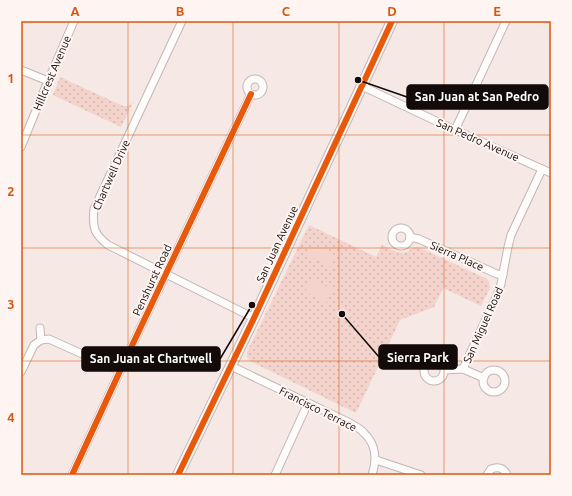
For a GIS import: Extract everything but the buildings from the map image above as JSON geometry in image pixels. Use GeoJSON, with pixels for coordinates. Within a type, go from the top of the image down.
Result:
{"type":"FeatureCollection","features":[{"type":"Feature","properties":{"kind":"street","name":"Hillcrest Avenue"},"geometry":{"type":"LineString","coordinates":[[21,147],[74,21]]}},
{"type":"Feature","properties":{"kind":"street","name":"Chartwell Drive"},"geometry":{"type":"LineString","coordinates":[[182,21],[94,209],[92,221],[100,238],[108,245],[254,318]]}},
{"type":"Feature","properties":{"kind":"street","name":"San Juan Avenue"},"geometry":{"type":"LineString","coordinates":[[178,475],[254,318],[392,21]]}},
{"type":"Feature","properties":{"kind":"street"},"geometry":{"type":"LineString","coordinates":[[455,130],[506,21]]}},
{"type":"Feature","properties":{"kind":"street"},"geometry":{"type":"LineString","coordinates":[[21,70],[48,82]]}},
{"type":"Feature","properties":{"kind":"street","name":"San Pedro Avenue"},"geometry":{"type":"LineString","coordinates":[[362,86],[551,173]]}},
{"type":"Feature","properties":{"kind":"street","name":"Penshurst Road"},"geometry":{"type":"LineString","coordinates":[[72,475],[251,94]]}},
{"type":"Feature","properties":{"kind":"street","name":"San Miguel Road"},"geometry":{"type":"LineString","coordinates":[[463,369],[498,293],[511,235],[542,169]]}},
{"type":"Feature","properties":{"kind":"street","name":"Sierra Place"},"geometry":{"type":"LineString","coordinates":[[410,237],[419,238],[496,274],[503,275]]}},
{"type":"Feature","properties":{"kind":"street"},"geometry":{"type":"LineString","coordinates":[[40,328],[41,340]]}},
{"type":"Feature","properties":{"kind":"street"},"geometry":{"type":"LineString","coordinates":[[21,372],[34,344],[41,340],[49,339],[120,371]]}},
{"type":"Feature","properties":{"kind":"street","name":"Francisco Terrace"},"geometry":{"type":"LineString","coordinates":[[231,366],[348,422],[364,432],[373,446],[376,460]]}},
{"type":"Feature","properties":{"kind":"street"},"geometry":{"type":"LineString","coordinates":[[445,370],[463,369],[484,378]]}},
{"type":"Feature","properties":{"kind":"street"},"geometry":{"type":"LineString","coordinates":[[274,475],[308,403]]}},
{"type":"Feature","properties":{"kind":"street"},"geometry":{"type":"LineString","coordinates":[[372,475],[376,460],[421,475]]}},
{"type":"Feature","properties":{"kind":"street"},"geometry":{"type":"LineString","coordinates":[[487,475],[491,469],[498,468],[505,471],[507,475]]}},
{"type":"Feature","properties":{"kind":"shaded area"},"geometry":{"type":"Polygon","coordinates":[[[60,77],[123,106],[129,106],[133,102],[121,127],[53,95],[60,77]]]}},
{"type":"Feature","properties":{"kind":"shaded area"},"geometry":{"type":"Polygon","coordinates":[[[309,225],[376,257],[382,245],[400,253],[407,252],[418,247],[487,279],[489,282],[490,288],[481,306],[443,288],[434,307],[400,320],[356,413],[250,361],[247,357],[247,352],[309,225]]]}},
{"type":"Feature","properties":{"kind":"shaded area"},"geometry":{"type":"Polygon","coordinates":[[[313,245],[336,256],[331,267],[308,256],[313,245]]]}},
{"type":"Feature","properties":{"kind":"shaded area"},"geometry":{"type":"Polygon","coordinates":[[[311,279],[332,289],[326,303],[305,292],[311,279]]]}},
{"type":"Feature","properties":{"kind":"cycle path"},"geometry":{"type":"LineString","coordinates":[[178,475],[254,318],[392,21]]}},
{"type":"Feature","properties":{"kind":"cycle path"},"geometry":{"type":"LineString","coordinates":[[72,475],[251,94]]}},
{"type":"Feature","properties":{"kind":"place","name":"San Juan at San Pedro"},"geometry":{"type":"Point","coordinates":[358,80]}},
{"type":"Feature","properties":{"kind":"place","name":"San Juan at Chartwell"},"geometry":{"type":"Point","coordinates":[252,305]}},
{"type":"Feature","properties":{"kind":"place","name":"Sierra Park"},"geometry":{"type":"Point","coordinates":[342,314]}}]}
